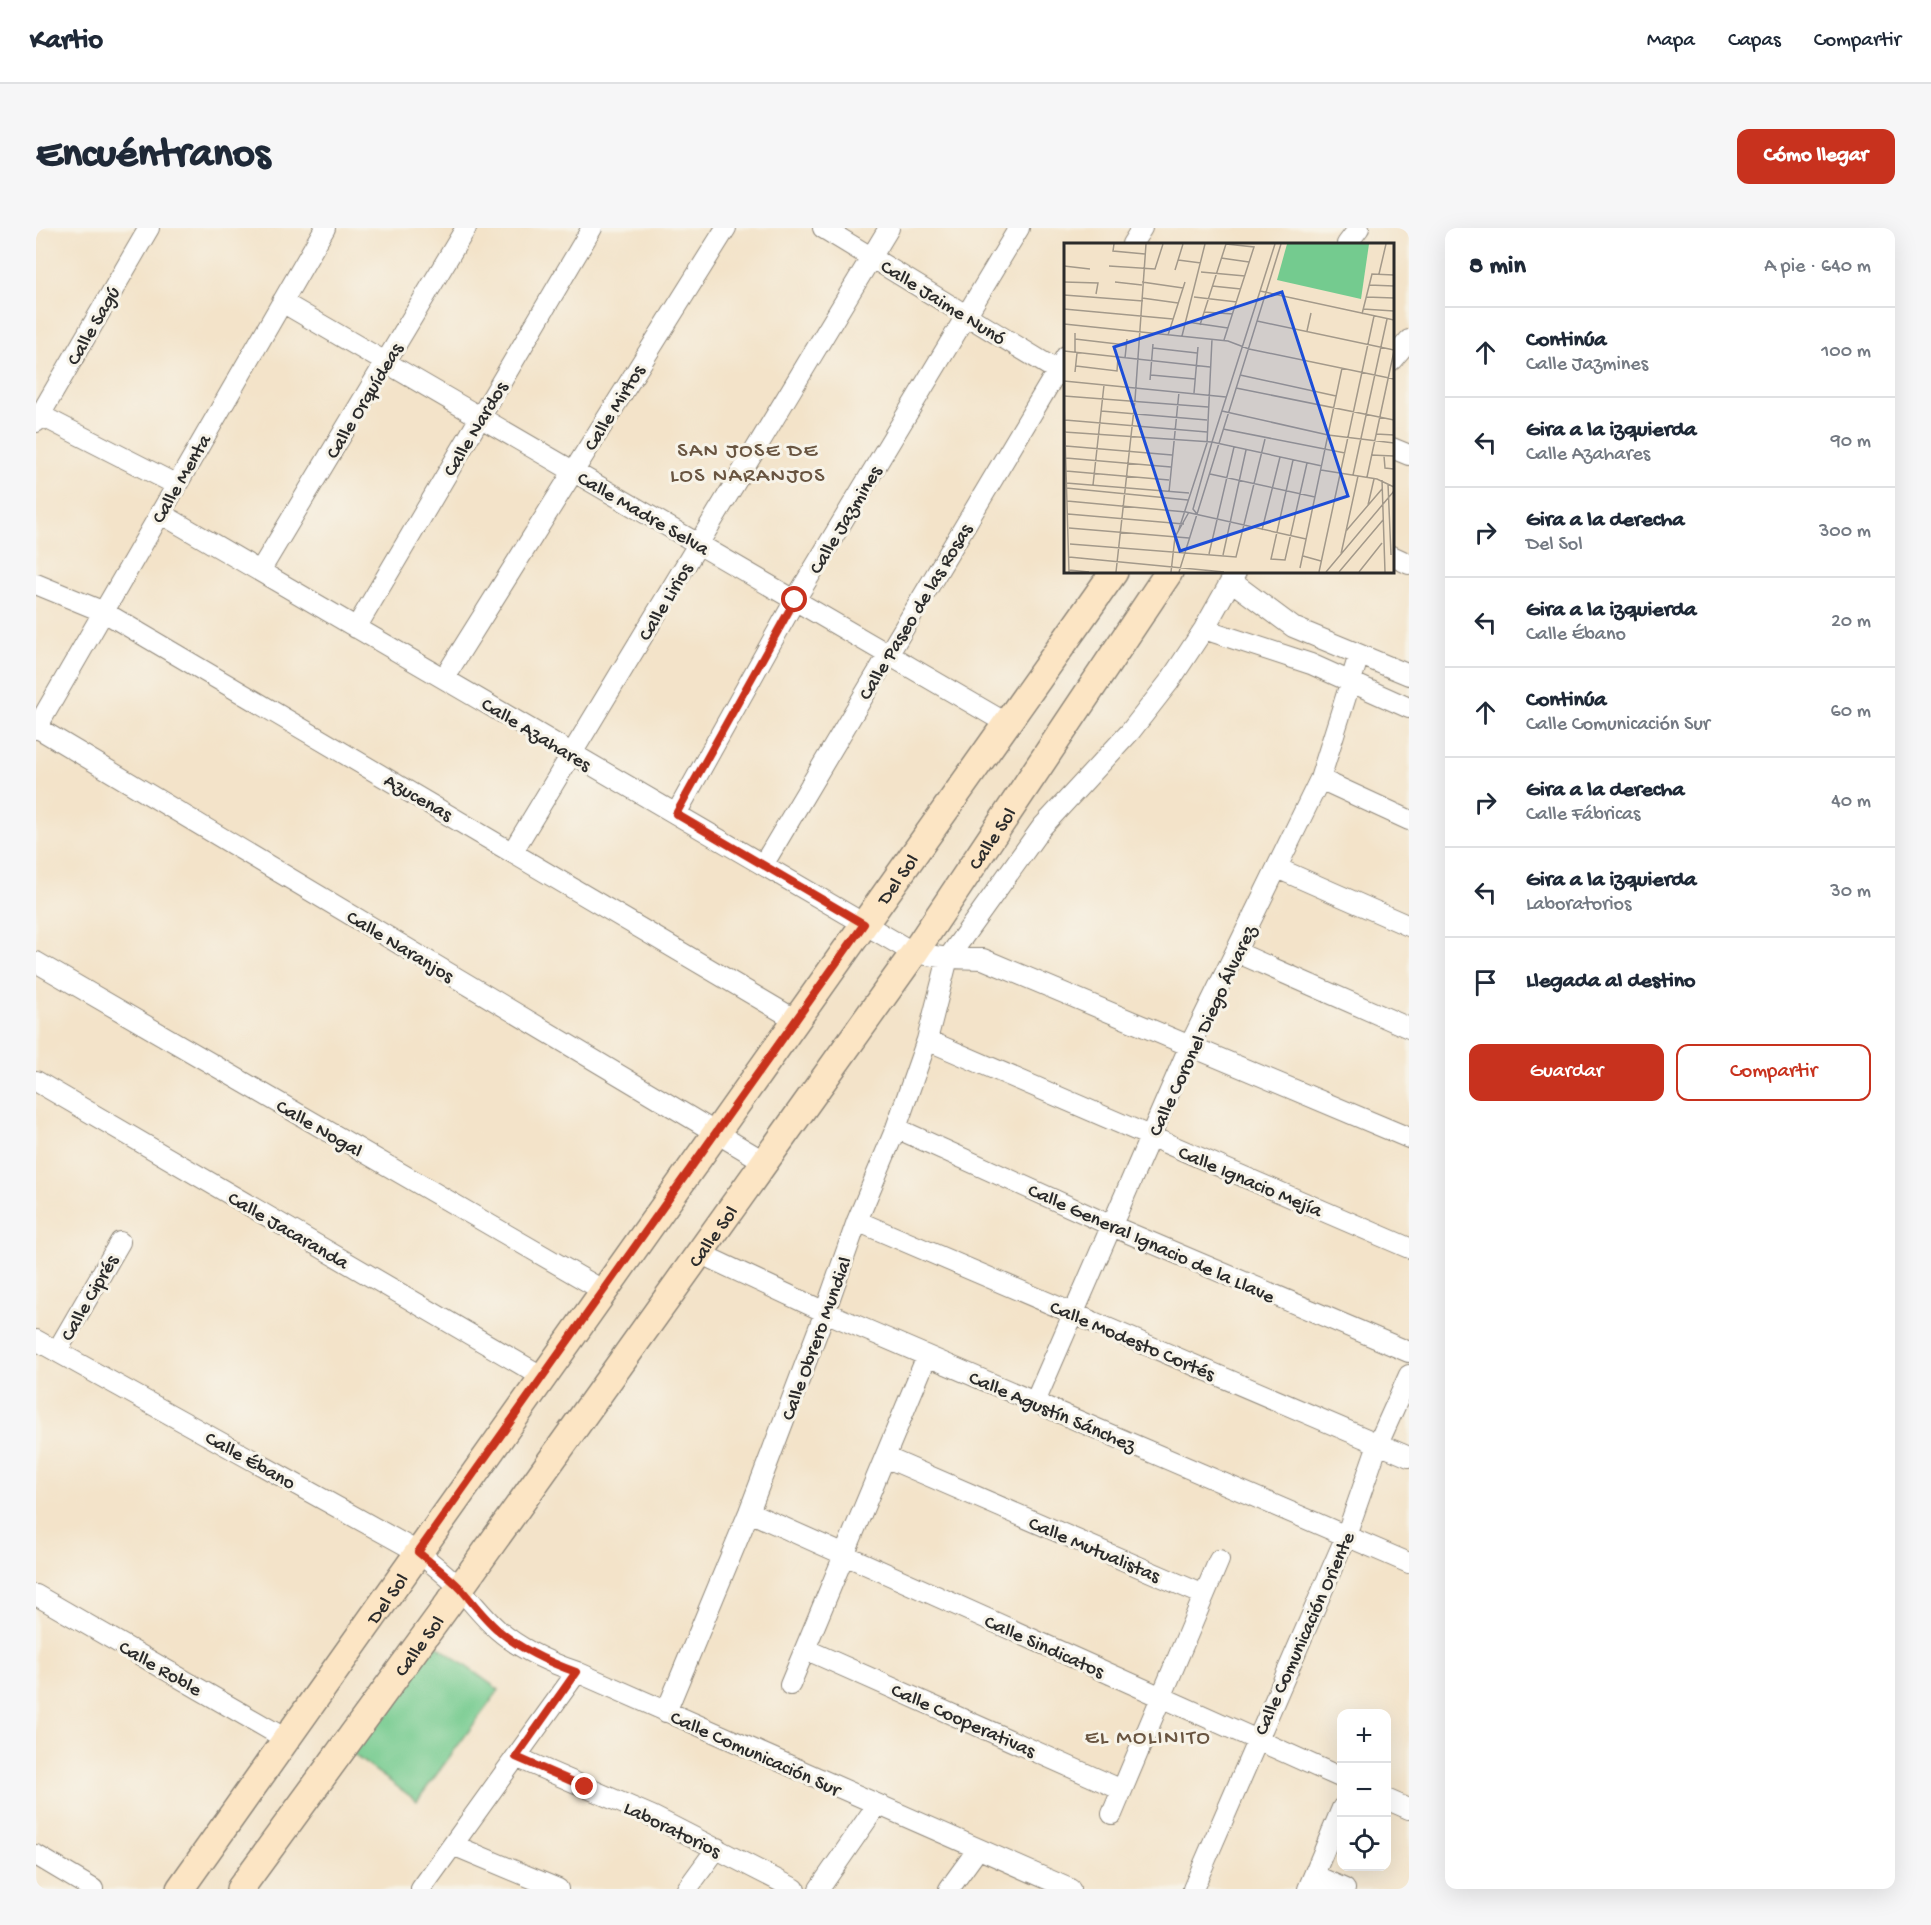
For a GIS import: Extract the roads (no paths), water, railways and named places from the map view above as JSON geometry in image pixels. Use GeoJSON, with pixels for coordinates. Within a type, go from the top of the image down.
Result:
{"type":"FeatureCollection","features":[{"type":"Feature","properties":{"kind":"street","name":"Calle Sagú"},"geometry":{"type":"LineString","coordinates":[[37,417],[149,228]]}},
{"type":"Feature","properties":{"kind":"street","name":"Calle Menta"},"geometry":{"type":"LineString","coordinates":[[36,728],[325,228]]}},
{"type":"Feature","properties":{"kind":"street","name":"Calle Orquídeas"},"geometry":{"type":"LineString","coordinates":[[260,571],[466,228]]}},
{"type":"Feature","properties":{"kind":"street","name":"Calle Nardos"},"geometry":{"type":"LineString","coordinates":[[356,628],[592,228]]}},
{"type":"Feature","properties":{"kind":"street","name":"Calle Mirtos"},"geometry":{"type":"LineString","coordinates":[[444,678],[726,228]]}},
{"type":"Feature","properties":{"kind":"street","name":"Calle Jaime Nunó"},"geometry":{"type":"LineString","coordinates":[[823,228],[966,314],[1063,368]]}},
{"type":"Feature","properties":{"kind":"street","name":"Calle Lirios"},"geometry":{"type":"LineString","coordinates":[[513,851],[890,228]]}},
{"type":"Feature","properties":{"kind":"street","name":"Calle Jazmines"},"geometry":{"type":"LineString","coordinates":[[676,814],[795,600],[1019,228]]}},
{"type":"Feature","properties":{"kind":"street"},"geometry":{"type":"LineString","coordinates":[[1133,243],[1142,228]]}},
{"type":"Feature","properties":{"kind":"street"},"geometry":{"type":"LineString","coordinates":[[1348,243],[1359,228]]}},
{"type":"Feature","properties":{"kind":"street","name":"Calle Madre Selva"},"geometry":{"type":"LineString","coordinates":[[282,302],[1006,723]]}},
{"type":"Feature","properties":{"kind":"street"},"geometry":{"type":"LineString","coordinates":[[1394,334],[1409,340],[1394,358]]}},
{"type":"Feature","properties":{"kind":"street","name":"Calle Paseo de las Rosas"},"geometry":{"type":"LineString","coordinates":[[762,865],[1063,368]]}},
{"type":"Feature","properties":{"kind":"street"},"geometry":{"type":"LineString","coordinates":[[37,417],[177,485]]}},
{"type":"Feature","properties":{"kind":"street"},"geometry":{"type":"LineString","coordinates":[[1394,449],[1409,454]]}},
{"type":"Feature","properties":{"kind":"street","name":"Calle Azahares"},"geometry":{"type":"LineString","coordinates":[[160,513],[914,953]]}},
{"type":"Feature","properties":{"kind":"street"},"geometry":{"type":"LineString","coordinates":[[1394,557],[1409,564]]}},
{"type":"Feature","properties":{"kind":"street","name":"Del Sol"},"geometry":{"type":"LineString","coordinates":[[180,1889],[1113,573]]}},
{"type":"Feature","properties":{"kind":"street","name":"Calle Sol"},"geometry":{"type":"LineString","coordinates":[[240,1889],[460,1588],[914,953],[1168,573]]}},
{"type":"Feature","properties":{"kind":"street"},"geometry":{"type":"LineString","coordinates":[[948,958],[1042,827],[1130,732],[1169,682],[1204,629],[1234,576],[1293,627],[1409,675]]}},
{"type":"Feature","properties":{"kind":"street","name":"Azucenas"},"geometry":{"type":"LineString","coordinates":[[36,585],[104,612],[513,851],[796,1020]]}},
{"type":"Feature","properties":{"kind":"street"},"geometry":{"type":"LineString","coordinates":[[1293,627],[1311,664]]}},
{"type":"Feature","properties":{"kind":"street"},"geometry":{"type":"LineString","coordinates":[[1204,629],[1311,664],[1409,708]]}},
{"type":"Feature","properties":{"kind":"street","name":"Calle Coronel Diego Álvarez"},"geometry":{"type":"LineString","coordinates":[[1035,1402],[1191,1045],[1320,779],[1359,655]]}},
{"type":"Feature","properties":{"kind":"street","name":"Calle Naranjos"},"geometry":{"type":"LineString","coordinates":[[36,728],[765,1162]]}},
{"type":"Feature","properties":{"kind":"street"},"geometry":{"type":"LineString","coordinates":[[1320,779],[1409,820]]}},
{"type":"Feature","properties":{"kind":"street"},"geometry":{"type":"LineString","coordinates":[[1277,868],[1409,926]]}},
{"type":"Feature","properties":{"kind":"street"},"geometry":{"type":"LineString","coordinates":[[1236,952],[1409,1028]]}},
{"type":"Feature","properties":{"kind":"street"},"geometry":{"type":"LineString","coordinates":[[914,953],[948,958],[983,959],[1409,1138]]}},
{"type":"Feature","properties":{"kind":"street","name":"Calle Obrero Mundial"},"geometry":{"type":"LineString","coordinates":[[666,1712],[749,1512],[857,1221],[896,1128],[927,1040],[948,958]]}},
{"type":"Feature","properties":{"kind":"street","name":"Calle Nogal"},"geometry":{"type":"LineString","coordinates":[[36,962],[604,1291]]}},
{"type":"Feature","properties":{"kind":"street","name":"Calle Ignacio Mejía"},"geometry":{"type":"LineString","coordinates":[[927,1040],[1409,1248]]}},
{"type":"Feature","properties":{"kind":"street","name":"Calle Jacaranda"},"geometry":{"type":"LineString","coordinates":[[36,1081],[543,1377]]}},
{"type":"Feature","properties":{"kind":"street","name":"Calle General Ignacio de la Llave"},"geometry":{"type":"LineString","coordinates":[[896,1128],[1112,1226],[1409,1353]]}},
{"type":"Feature","properties":{"kind":"street","name":"Calle Modesto Cortés"},"geometry":{"type":"LineString","coordinates":[[857,1221],[1409,1456]]}},
{"type":"Feature","properties":{"kind":"street","name":"Calle Ciprés"},"geometry":{"type":"LineString","coordinates":[[57,1352],[120,1242]]}},
{"type":"Feature","properties":{"kind":"street","name":"Calle Agustín Sánchez"},"geometry":{"type":"LineString","coordinates":[[699,1253],[825,1312],[1409,1563]]}},
{"type":"Feature","properties":{"kind":"street","name":"Calle Ébano"},"geometry":{"type":"LineString","coordinates":[[36,1340],[418,1552],[460,1588]]}},
{"type":"Feature","properties":{"kind":"street"},"geometry":{"type":"LineString","coordinates":[[790,1685],[927,1356]]}},
{"type":"Feature","properties":{"kind":"street","name":"Calle Comunicación Oriente"},"geometry":{"type":"LineString","coordinates":[[1193,1889],[1346,1536],[1378,1444],[1409,1375]]}},
{"type":"Feature","properties":{"kind":"street","name":"Calle Mutualistas"},"geometry":{"type":"LineString","coordinates":[[885,1457],[1204,1595]]}},
{"type":"Feature","properties":{"kind":"street","name":"Calle Sindicatos"},"geometry":{"type":"LineString","coordinates":[[749,1512],[1337,1776]]}},
{"type":"Feature","properties":{"kind":"street"},"geometry":{"type":"LineString","coordinates":[[1112,1814],[1219,1560]]}},
{"type":"Feature","properties":{"kind":"street","name":"Calle Comunicación Sur"},"geometry":{"type":"LineString","coordinates":[[460,1588],[478,1611],[499,1631],[523,1648],[549,1662],[1070,1889]]}},
{"type":"Feature","properties":{"kind":"street","name":"Calle Roble"},"geometry":{"type":"LineString","coordinates":[[36,1595],[286,1739]]}},
{"type":"Feature","properties":{"kind":"street","name":"Calle Cooperativas"},"geometry":{"type":"LineString","coordinates":[[805,1649],[1122,1790]]}},
{"type":"Feature","properties":{"kind":"street"},"geometry":{"type":"LineString","coordinates":[[421,1889],[576,1672]]}},
{"type":"Feature","properties":{"kind":"street","name":"Laboratorios"},"geometry":{"type":"LineString","coordinates":[[516,1757],[642,1812],[795,1889]]}},
{"type":"Feature","properties":{"kind":"street"},"geometry":{"type":"LineString","coordinates":[[819,1889],[877,1804]]}},
{"type":"Feature","properties":{"kind":"street"},"geometry":{"type":"LineString","coordinates":[[1337,1817],[1311,1882],[1345,1889]]}},
{"type":"Feature","properties":{"kind":"street"},"geometry":{"type":"LineString","coordinates":[[453,1845],[558,1889]]}},
{"type":"Feature","properties":{"kind":"street"},"geometry":{"type":"LineString","coordinates":[[687,1889],[717,1848]]}},
{"type":"Feature","properties":{"kind":"street"},"geometry":{"type":"LineString","coordinates":[[949,1889],[978,1849]]}},
{"type":"Feature","properties":{"kind":"street"},"geometry":{"type":"LineString","coordinates":[[36,1855],[93,1889]]}},
{"type":"Feature","properties":{"kind":"district","name":"SAN JOSE DE LOS NARANJOS"},"geometry":{"type":"Point","coordinates":[748,460]}},
{"type":"Feature","properties":{"kind":"district","name":"EL MOLINITO"},"geometry":{"type":"Point","coordinates":[1148,1735]}}]}
